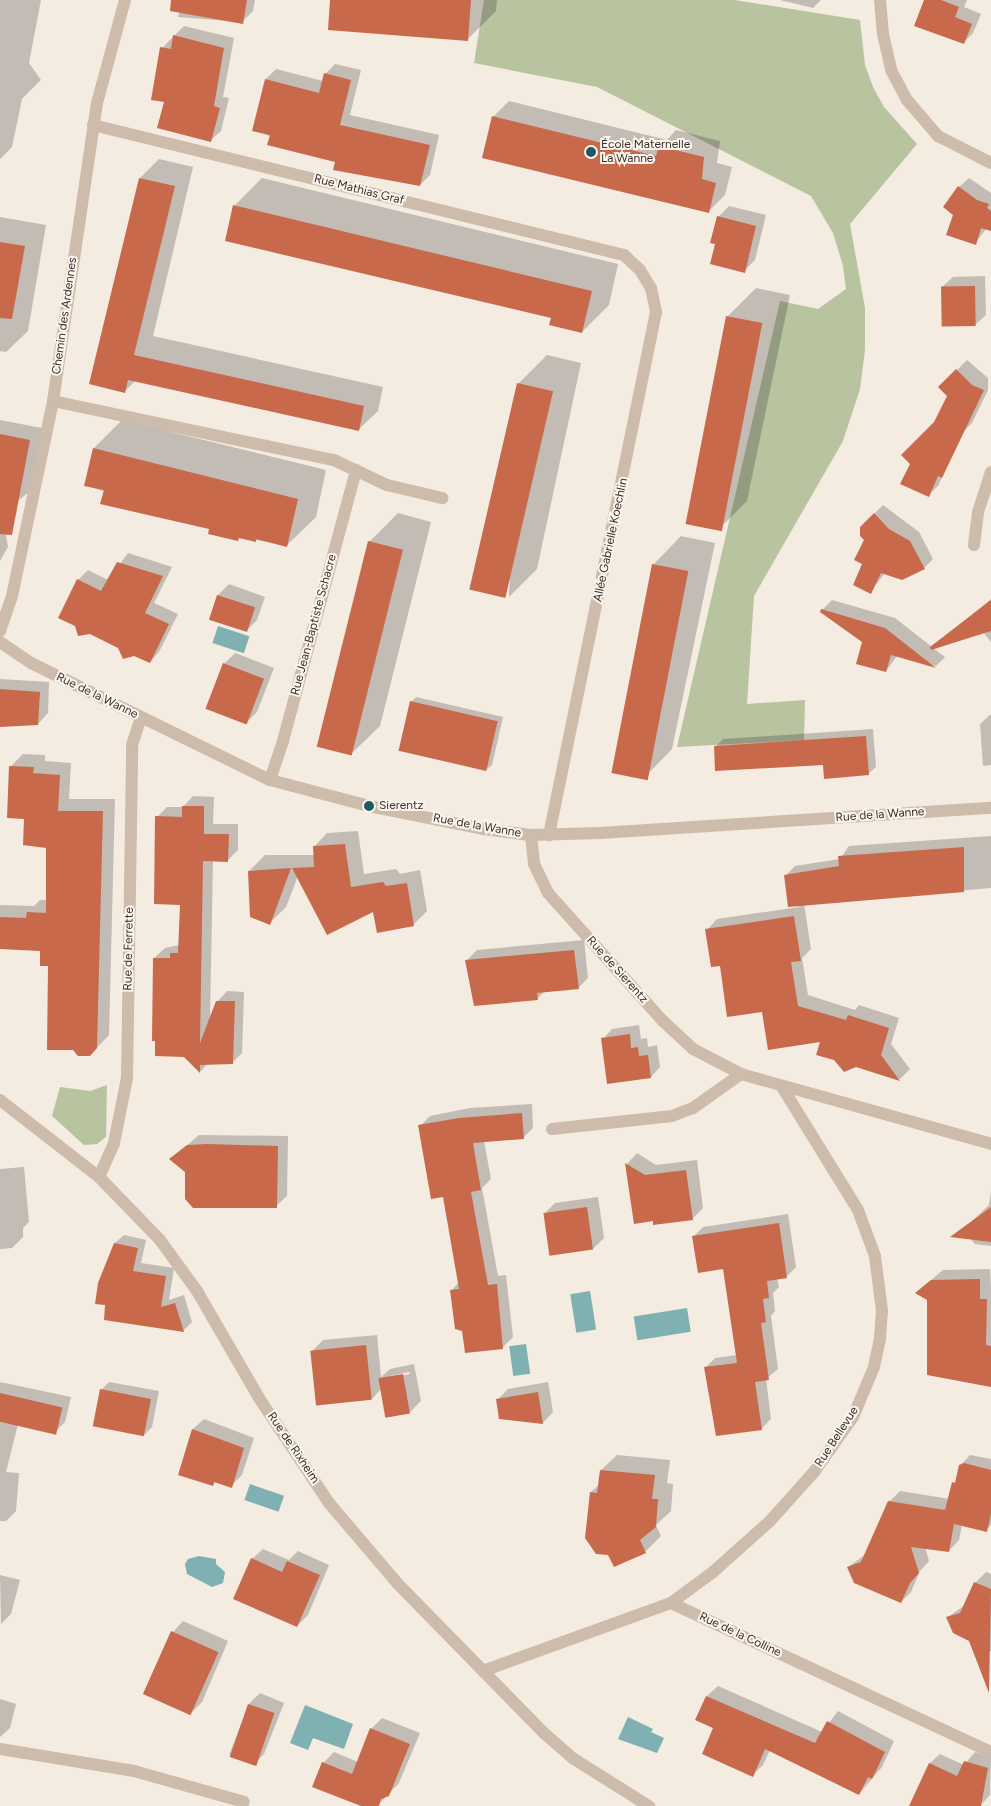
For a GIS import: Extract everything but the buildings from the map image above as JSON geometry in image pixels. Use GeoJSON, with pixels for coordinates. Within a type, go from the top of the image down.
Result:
{"type":"FeatureCollection","features":[{"type":"Feature","properties":{"kind":"street","name":"Chemin des Ardennes"},"geometry":{"type":"LineString","coordinates":[[0,631],[12,596],[53,401],[93,125],[125,0]]}},
{"type":"Feature","properties":{"kind":"street"},"geometry":{"type":"LineString","coordinates":[[880,0],[882,34],[891,70],[907,100],[938,136],[991,163]]}},
{"type":"Feature","properties":{"kind":"street","name":"Rue Mathias Graf"},"geometry":{"type":"LineString","coordinates":[[93,125],[624,255]]}},
{"type":"Feature","properties":{"kind":"street","name":"Allée Gabrielle Koechlin"},"geometry":{"type":"LineString","coordinates":[[549,835],[656,312],[651,288],[640,270],[624,255]]}},
{"type":"Feature","properties":{"kind":"street"},"geometry":{"type":"LineString","coordinates":[[53,401],[334,460],[387,485],[442,498]]}},
{"type":"Feature","properties":{"kind":"street","name":"Rue Jean-Baptiste Schacre"},"geometry":{"type":"LineString","coordinates":[[270,780],[283,741],[356,470]]}},
{"type":"Feature","properties":{"kind":"street"},"geometry":{"type":"LineString","coordinates":[[974,545],[978,512],[991,472]]}},
{"type":"Feature","properties":{"kind":"street","name":"Rue de la Wanne"},"geometry":{"type":"LineString","coordinates":[[0,642],[31,664],[270,780],[369,806],[531,835],[991,808]]}},
{"type":"Feature","properties":{"kind":"street","name":"Rue de Ferrette"},"geometry":{"type":"LineString","coordinates":[[99,1176],[112,1150],[127,1078],[132,744],[141,718]]}},
{"type":"Feature","properties":{"kind":"street","name":"Rue de Sierentz"},"geometry":{"type":"LineString","coordinates":[[531,835],[537,872],[559,906],[678,1036],[709,1060],[742,1074],[782,1086],[991,1144]]}},
{"type":"Feature","properties":{"kind":"street"},"geometry":{"type":"LineString","coordinates":[[552,1129],[672,1116],[693,1108],[742,1074]]}},
{"type":"Feature","properties":{"kind":"street","name":"Rue Bellevue"},"geometry":{"type":"LineString","coordinates":[[671,1603],[736,1552],[770,1521],[814,1472],[852,1417],[866,1390],[878,1348],[882,1311],[868,1233],[844,1186],[782,1086]]}},
{"type":"Feature","properties":{"kind":"street","name":"Rue de Rixheim"},"geometry":{"type":"LineString","coordinates":[[0,1100],[99,1176],[180,1265],[259,1398],[329,1503],[391,1576],[559,1746],[606,1781],[649,1806]]}},
{"type":"Feature","properties":{"kind":"street"},"geometry":{"type":"LineString","coordinates":[[483,1671],[671,1603]]}},
{"type":"Feature","properties":{"kind":"street","name":"Rue de la Colline"},"geometry":{"type":"LineString","coordinates":[[671,1603],[991,1752]]}},
{"type":"Feature","properties":{"kind":"street"},"geometry":{"type":"LineString","coordinates":[[0,1749],[134,1771],[244,1802]]}},
{"type":"Feature","properties":{"kind":"street"},"geometry":{"type":"LineString","coordinates":[[211,1806],[214,1793]]}},
{"type":"Feature","properties":{"kind":"green space"},"geometry":{"type":"Polygon","coordinates":[[[484,0],[735,0],[860,20],[865,65],[873,87],[884,107],[917,144],[850,224],[865,308],[865,350],[860,389],[843,441],[754,596],[747,704],[805,700],[804,740],[677,747],[780,301],[818,309],[846,289],[843,266],[833,233],[811,196],[597,87],[474,63],[484,0]]]}},
{"type":"Feature","properties":{"kind":"green space"},"geometry":{"type":"Polygon","coordinates":[[[107,1085],[106,1137],[97,1144],[84,1145],[52,1116],[60,1087],[90,1091],[107,1085]]]}},
{"type":"Feature","properties":{"kind":"water"},"geometry":{"type":"Polygon","coordinates":[[[218,626],[249,636],[244,653],[212,643],[218,626]]]}},
{"type":"Feature","properties":{"kind":"water"},"geometry":{"type":"Polygon","coordinates":[[[590,1291],[596,1330],[576,1333],[570,1294],[590,1291]]]}},
{"type":"Feature","properties":{"kind":"water"},"geometry":{"type":"Polygon","coordinates":[[[687,1308],[691,1332],[637,1340],[634,1316],[687,1308]]]}},
{"type":"Feature","properties":{"kind":"water"},"geometry":{"type":"Polygon","coordinates":[[[526,1344],[530,1374],[513,1376],[509,1346],[526,1344]]]}},
{"type":"Feature","properties":{"kind":"water"},"geometry":{"type":"Polygon","coordinates":[[[250,1484],[284,1496],[279,1512],[244,1500],[250,1484]]]}},
{"type":"Feature","properties":{"kind":"water"},"geometry":{"type":"Polygon","coordinates":[[[199,1556],[216,1559],[216,1564],[225,1572],[223,1583],[212,1587],[187,1574],[185,1564],[188,1559],[199,1556]]]}},
{"type":"Feature","properties":{"kind":"water"},"geometry":{"type":"Polygon","coordinates":[[[305,1705],[353,1724],[344,1749],[313,1738],[308,1750],[290,1743],[305,1705]]]}},
{"type":"Feature","properties":{"kind":"water"},"geometry":{"type":"Polygon","coordinates":[[[628,1717],[653,1729],[651,1732],[664,1738],[657,1753],[618,1739],[628,1717]]]}},
{"type":"Feature","properties":{"kind":"place","name":"École Maternelle La Wanne"},"geometry":{"type":"Point","coordinates":[591,152]}},
{"type":"Feature","properties":{"kind":"place","name":"Sierentz"},"geometry":{"type":"Point","coordinates":[369,806]}}]}
